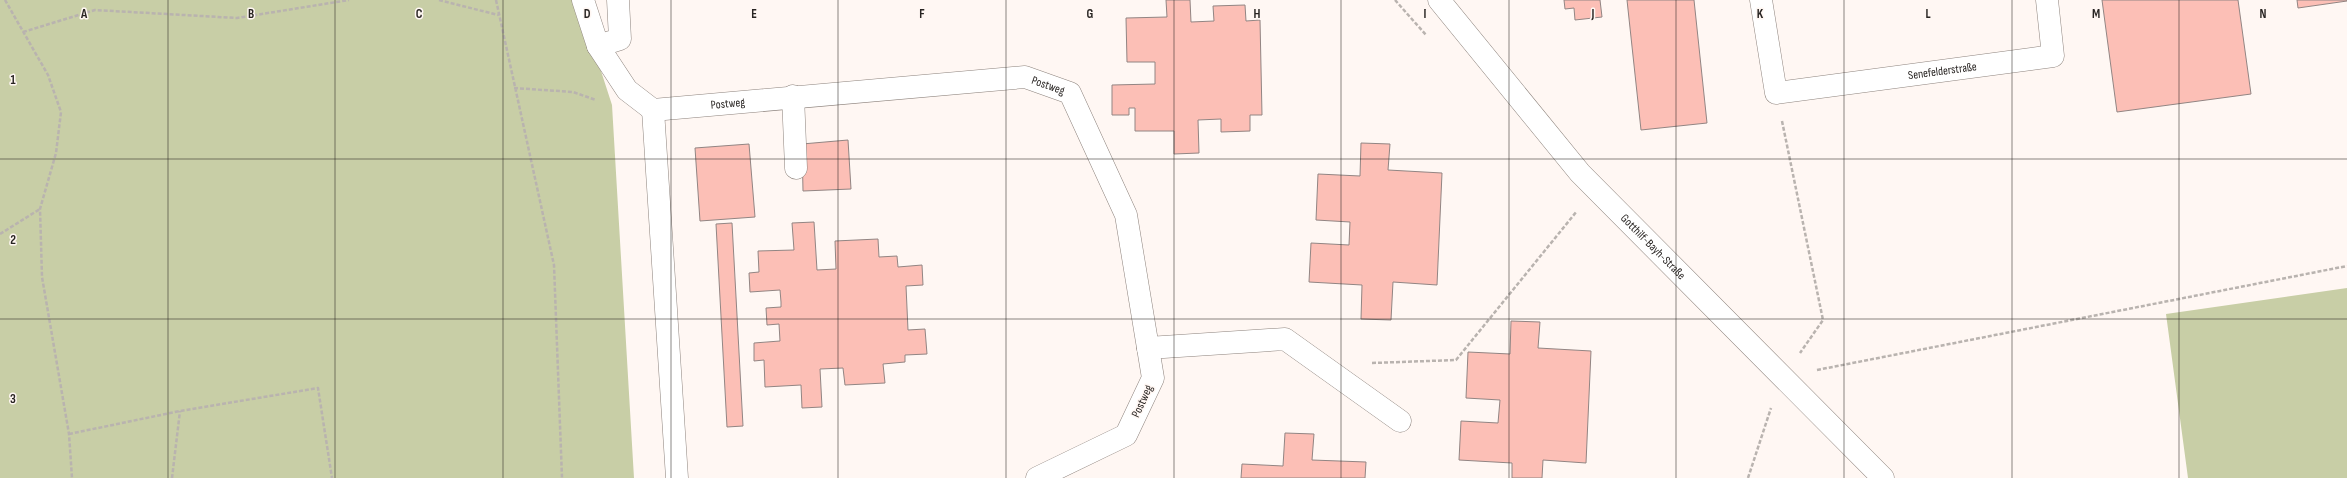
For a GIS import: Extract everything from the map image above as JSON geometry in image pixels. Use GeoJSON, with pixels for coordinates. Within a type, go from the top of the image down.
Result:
{"type":"FeatureCollection","features":[{"type":"Feature","properties":{"kind":"street"},"geometry":{"type":"LineString","coordinates":[[583,0],[598,46],[627,90],[653,110],[677,478]]}},
{"type":"Feature","properties":{"kind":"street"},"geometry":{"type":"LineString","coordinates":[[598,46],[620,39],[618,0]]}},
{"type":"Feature","properties":{"kind":"street","name":"Gotthilf-Bayh-Straße"},"geometry":{"type":"LineString","coordinates":[[1439,0],[1580,173],[1784,376],[1883,478]]}},
{"type":"Feature","properties":{"kind":"street"},"geometry":{"type":"LineString","coordinates":[[1761,0],[1776,93]]}},
{"type":"Feature","properties":{"kind":"street","name":"Senefelderstraße"},"geometry":{"type":"LineString","coordinates":[[1776,93],[2053,56],[2047,0]]}},
{"type":"Feature","properties":{"kind":"street","name":"Postweg"},"geometry":{"type":"LineString","coordinates":[[653,110],[793,96],[1025,77],[1070,92],[1126,215],[1153,378],[1126,435],[1036,478]]}},
{"type":"Feature","properties":{"kind":"street"},"geometry":{"type":"LineString","coordinates":[[793,96],[796,168]]}},
{"type":"Feature","properties":{"kind":"street"},"geometry":{"type":"LineString","coordinates":[[1148,348],[1285,339],[1400,421]]}},
{"type":"Feature","properties":{"kind":"path"},"geometry":{"type":"LineString","coordinates":[[5,0],[48,75],[61,112],[56,153],[40,210],[42,276],[69,434],[72,478]]}},
{"type":"Feature","properties":{"kind":"path"},"geometry":{"type":"LineString","coordinates":[[23,32],[95,10],[238,18],[350,0]]}},
{"type":"Feature","properties":{"kind":"path"},"geometry":{"type":"LineString","coordinates":[[439,0],[498,15]]}},
{"type":"Feature","properties":{"kind":"path"},"geometry":{"type":"LineString","coordinates":[[496,0],[498,15],[554,265],[562,478]]}},
{"type":"Feature","properties":{"kind":"path"},"geometry":{"type":"LineString","coordinates":[[514,88],[573,92],[603,102]]}},
{"type":"Feature","properties":{"kind":"path"},"geometry":{"type":"LineString","coordinates":[[1748,478],[1770,411],[1784,376],[1823,320],[1776,93]]}},
{"type":"Feature","properties":{"kind":"path"},"geometry":{"type":"LineString","coordinates":[[1369,363],[1456,360],[1580,207]]}},
{"type":"Feature","properties":{"kind":"path"},"geometry":{"type":"LineString","coordinates":[[0,234],[40,210]]}},
{"type":"Feature","properties":{"kind":"path"},"geometry":{"type":"LineString","coordinates":[[1784,376],[2347,266]]}},
{"type":"Feature","properties":{"kind":"path"},"geometry":{"type":"LineString","coordinates":[[69,434],[180,410],[318,388],[332,478]]}},
{"type":"Feature","properties":{"kind":"path"},"geometry":{"type":"LineString","coordinates":[[172,478],[180,410]]}},
{"type":"Feature","properties":{"kind":"green space"},"geometry":{"type":"Polygon","coordinates":[[[0,0],[578,0],[612,105],[634,478],[0,478],[0,0]]]}},
{"type":"Feature","properties":{"kind":"green space"},"geometry":{"type":"Polygon","coordinates":[[[2347,288],[2347,478],[2188,478],[2166,314],[2347,288]]]}},
{"type":"Feature","properties":{"kind":"building"},"geometry":{"type":"Polygon","coordinates":[[[1166,0],[1190,0],[1191,22],[1214,21],[1213,6],[1245,5],[1246,21],[1260,20],[1262,115],[1250,115],[1250,131],[1221,132],[1221,119],[1198,120],[1199,153],[1174,154],[1174,131],[1135,131],[1135,108],[1129,108],[1129,115],[1112,115],[1112,85],[1155,84],[1155,62],[1127,62],[1126,18],[1167,17],[1166,0]]]}},
{"type":"Feature","properties":{"kind":"building"},"geometry":{"type":"Polygon","coordinates":[[[1564,0],[1600,0],[1602,17],[1575,20],[1574,8],[1565,9],[1564,0]]]}},
{"type":"Feature","properties":{"kind":"building"},"geometry":{"type":"Polygon","coordinates":[[[1627,0],[1694,0],[1707,123],[1641,130],[1627,0]]]}},
{"type":"Feature","properties":{"kind":"building"},"geometry":{"type":"Polygon","coordinates":[[[2102,0],[2238,0],[2251,94],[2117,112],[2102,0]]]}},
{"type":"Feature","properties":{"kind":"building"},"geometry":{"type":"Polygon","coordinates":[[[2297,0],[2347,0],[2347,1],[2298,8],[2297,0]]]}},
{"type":"Feature","properties":{"kind":"building"},"geometry":{"type":"Polygon","coordinates":[[[848,140],[851,189],[803,191],[802,144],[848,140]]]}},
{"type":"Feature","properties":{"kind":"building"},"geometry":{"type":"Polygon","coordinates":[[[1361,143],[1390,144],[1388,170],[1442,173],[1437,285],[1393,282],[1391,320],[1361,319],[1362,285],[1309,282],[1311,243],[1349,245],[1350,222],[1316,220],[1318,174],[1360,176],[1361,143]]]}},
{"type":"Feature","properties":{"kind":"building"},"geometry":{"type":"Polygon","coordinates":[[[749,144],[755,217],[700,221],[695,148],[749,144]]]}},
{"type":"Feature","properties":{"kind":"building"},"geometry":{"type":"Polygon","coordinates":[[[814,222],[817,270],[836,269],[835,241],[878,239],[879,257],[897,256],[898,267],[922,265],[923,285],[906,286],[908,330],[925,329],[927,354],[905,355],[905,362],[883,364],[885,383],[845,385],[843,368],[820,369],[822,407],[802,408],[801,385],[765,387],[764,360],[754,361],[754,343],[780,341],[779,324],[767,325],[766,308],[781,307],[781,302],[780,290],[750,292],[749,273],[759,272],[758,251],[794,250],[792,223],[814,222]]]}},
{"type":"Feature","properties":{"kind":"building"},"geometry":{"type":"Polygon","coordinates":[[[732,223],[743,426],[727,427],[716,224],[732,223]]]}},
{"type":"Feature","properties":{"kind":"building"},"geometry":{"type":"Polygon","coordinates":[[[1511,321],[1540,322],[1538,348],[1591,351],[1586,463],[1543,460],[1542,478],[1512,478],[1512,463],[1459,460],[1461,421],[1498,423],[1500,400],[1466,398],[1468,352],[1510,354],[1511,321]]]}},
{"type":"Feature","properties":{"kind":"building"},"geometry":{"type":"Polygon","coordinates":[[[1285,433],[1314,434],[1312,460],[1366,462],[1365,478],[1241,478],[1242,464],[1283,466],[1285,433]]]}}]}
